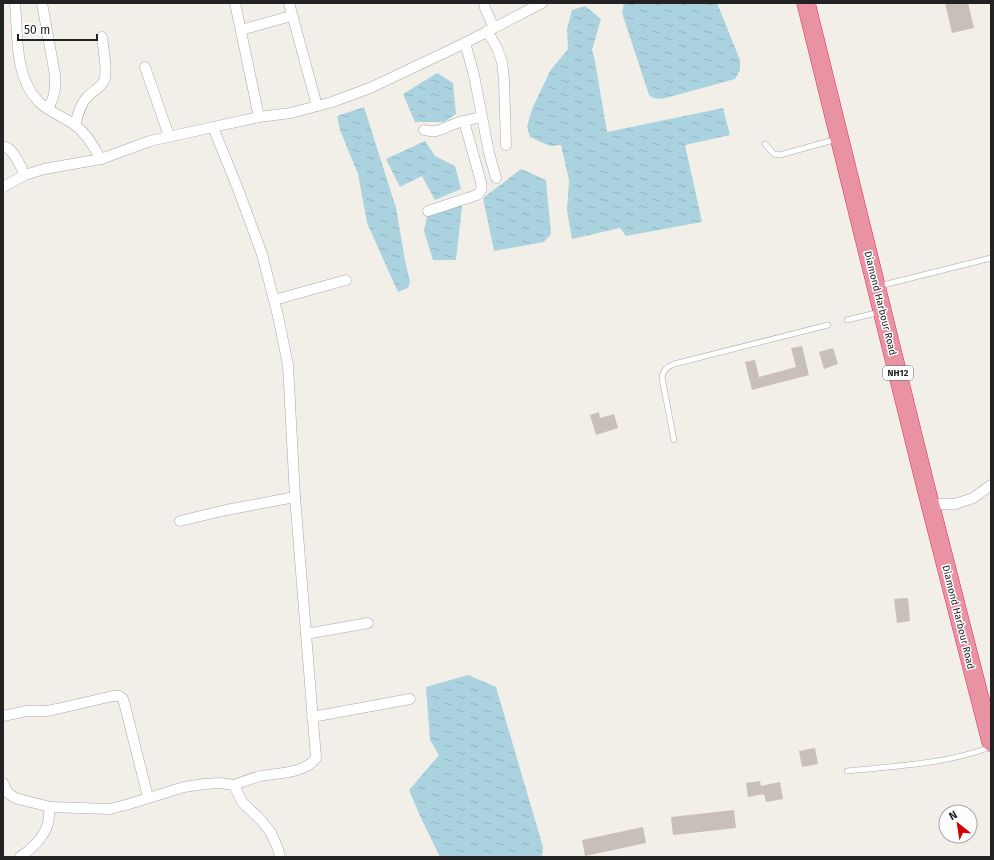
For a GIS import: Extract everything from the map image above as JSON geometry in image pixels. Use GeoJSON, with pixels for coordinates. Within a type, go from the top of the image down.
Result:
{"type":"FeatureCollection","features":[{"type":"Feature","properties":{"kind":"highway","name":"Diamond Harbour Road"},"geometry":{"type":"LineString","coordinates":[[806,3],[930,504],[991,742]]}},
{"type":"Feature","properties":{"kind":"street"},"geometry":{"type":"LineString","coordinates":[[16,3],[18,51],[24,76],[30,92],[48,109],[75,125],[86,134],[101,159]]}},
{"type":"Feature","properties":{"kind":"street"},"geometry":{"type":"LineString","coordinates":[[42,3],[55,75],[53,98],[48,109]]}},
{"type":"Feature","properties":{"kind":"street"},"geometry":{"type":"LineString","coordinates":[[235,3],[259,117]]}},
{"type":"Feature","properties":{"kind":"street"},"geometry":{"type":"LineString","coordinates":[[289,3],[291,16],[317,106]]}},
{"type":"Feature","properties":{"kind":"street"},"geometry":{"type":"LineString","coordinates":[[484,3],[502,62],[506,145]]}},
{"type":"Feature","properties":{"kind":"street"},"geometry":{"type":"LineString","coordinates":[[3,187],[25,175],[44,169],[101,159],[150,141],[169,136],[259,117],[291,112],[332,102],[370,88],[465,43],[542,3]]}},
{"type":"Feature","properties":{"kind":"street"},"geometry":{"type":"LineString","coordinates":[[241,30],[291,16]]}},
{"type":"Feature","properties":{"kind":"street"},"geometry":{"type":"LineString","coordinates":[[75,125],[82,104],[104,80],[105,70],[102,37]]}},
{"type":"Feature","properties":{"kind":"street"},"geometry":{"type":"LineString","coordinates":[[465,43],[474,75],[481,117],[496,178]]}},
{"type":"Feature","properties":{"kind":"street"},"geometry":{"type":"LineString","coordinates":[[144,67],[169,136]]}},
{"type":"Feature","properties":{"kind":"street"},"geometry":{"type":"LineString","coordinates":[[424,130],[432,132],[481,117]]}},
{"type":"Feature","properties":{"kind":"street"},"geometry":{"type":"LineString","coordinates":[[428,211],[477,195],[482,188],[464,121]]}},
{"type":"Feature","properties":{"kind":"street"},"geometry":{"type":"LineString","coordinates":[[3,783],[8,793],[15,798],[50,807],[110,808],[129,804],[184,787],[220,783],[234,785],[261,776],[306,767],[312,764],[316,758],[295,497],[288,365],[262,254],[213,127]]}},
{"type":"Feature","properties":{"kind":"street"},"geometry":{"type":"LineString","coordinates":[[3,146],[7,147],[11,151],[25,175]]}},
{"type":"Feature","properties":{"kind":"street"},"geometry":{"type":"LineString","coordinates":[[274,300],[346,280]]}},
{"type":"Feature","properties":{"kind":"street"},"geometry":{"type":"LineString","coordinates":[[930,504],[955,504],[973,498],[991,485]]}},
{"type":"Feature","properties":{"kind":"street"},"geometry":{"type":"LineString","coordinates":[[180,521],[226,510],[295,497]]}},
{"type":"Feature","properties":{"kind":"street"},"geometry":{"type":"LineString","coordinates":[[306,634],[368,623]]}},
{"type":"Feature","properties":{"kind":"street"},"geometry":{"type":"LineString","coordinates":[[3,716],[27,711],[47,711],[119,696],[123,699],[148,797]]}},
{"type":"Feature","properties":{"kind":"street"},"geometry":{"type":"LineString","coordinates":[[312,716],[410,699]]}},
{"type":"Feature","properties":{"kind":"street"},"geometry":{"type":"LineString","coordinates":[[234,785],[242,802],[261,820],[270,833],[278,848],[280,857]]}},
{"type":"Feature","properties":{"kind":"street"},"geometry":{"type":"LineString","coordinates":[[20,857],[29,851],[44,832],[48,823],[50,807]]}},
{"type":"Feature","properties":{"kind":"lane"},"geometry":{"type":"LineString","coordinates":[[765,144],[774,154],[780,155],[840,138]]}},
{"type":"Feature","properties":{"kind":"lane"},"geometry":{"type":"LineString","coordinates":[[877,287],[991,258]]}},
{"type":"Feature","properties":{"kind":"lane"},"geometry":{"type":"LineString","coordinates":[[847,320],[883,311]]}},
{"type":"Feature","properties":{"kind":"lane"},"geometry":{"type":"LineString","coordinates":[[674,440],[662,378],[663,372],[667,368],[674,364],[828,325]]}},
{"type":"Feature","properties":{"kind":"lane"},"geometry":{"type":"LineString","coordinates":[[847,772],[946,760],[970,755],[991,747]]}},
{"type":"Feature","properties":{"kind":"water"},"geometry":{"type":"Polygon","coordinates":[[[624,3],[717,3],[740,60],[740,70],[735,79],[662,99],[653,98],[649,95],[622,13],[624,3]]]}},
{"type":"Feature","properties":{"kind":"water"},"geometry":{"type":"Polygon","coordinates":[[[585,6],[601,19],[592,50],[607,132],[723,108],[730,135],[685,145],[702,222],[626,236],[620,228],[572,239],[567,211],[569,180],[561,145],[550,146],[530,137],[527,127],[532,109],[550,71],[568,49],[567,29],[572,10],[585,6]]]}},
{"type":"Feature","properties":{"kind":"water"},"geometry":{"type":"Polygon","coordinates":[[[437,73],[453,83],[456,114],[444,122],[415,122],[403,94],[437,73]]]}},
{"type":"Feature","properties":{"kind":"water"},"geometry":{"type":"Polygon","coordinates":[[[364,107],[396,208],[410,282],[408,288],[398,292],[367,223],[358,174],[340,130],[337,116],[364,107]]]}},
{"type":"Feature","properties":{"kind":"water"},"geometry":{"type":"Polygon","coordinates":[[[425,141],[435,156],[455,166],[461,189],[435,200],[422,176],[400,187],[386,159],[425,141]]]}},
{"type":"Feature","properties":{"kind":"water"},"geometry":{"type":"Polygon","coordinates":[[[521,169],[546,180],[551,234],[544,242],[494,251],[483,198],[521,169]]]}},
{"type":"Feature","properties":{"kind":"water"},"geometry":{"type":"Polygon","coordinates":[[[456,201],[462,207],[456,260],[433,260],[424,231],[428,212],[456,201]]]}},
{"type":"Feature","properties":{"kind":"water"},"geometry":{"type":"Polygon","coordinates":[[[468,675],[496,687],[543,847],[542,857],[440,857],[409,790],[439,755],[430,740],[426,687],[468,675]]]}},
{"type":"Feature","properties":{"kind":"building"},"geometry":{"type":"Polygon","coordinates":[[[945,3],[968,3],[974,28],[952,33],[945,3]]]}},
{"type":"Feature","properties":{"kind":"building"},"geometry":{"type":"Polygon","coordinates":[[[802,346],[809,375],[752,390],[745,362],[755,360],[759,377],[796,367],[791,348],[802,346]]]}},
{"type":"Feature","properties":{"kind":"building"},"geometry":{"type":"Polygon","coordinates":[[[833,348],[838,364],[824,369],[819,352],[833,348]]]}},
{"type":"Feature","properties":{"kind":"building"},"geometry":{"type":"Polygon","coordinates":[[[599,412],[600,418],[614,414],[618,428],[596,435],[590,415],[599,412]]]}},
{"type":"Feature","properties":{"kind":"building"},"geometry":{"type":"Polygon","coordinates":[[[908,598],[910,621],[897,623],[894,599],[908,598]]]}},
{"type":"Feature","properties":{"kind":"building"},"geometry":{"type":"Polygon","coordinates":[[[815,748],[818,764],[802,767],[799,751],[815,748]]]}},
{"type":"Feature","properties":{"kind":"building"},"geometry":{"type":"Polygon","coordinates":[[[760,781],[761,786],[780,782],[783,799],[766,802],[764,794],[748,797],[746,783],[760,781]]]}},
{"type":"Feature","properties":{"kind":"building"},"geometry":{"type":"Polygon","coordinates":[[[734,810],[736,828],[673,835],[671,817],[734,810]]]}},
{"type":"Feature","properties":{"kind":"building"},"geometry":{"type":"Polygon","coordinates":[[[643,827],[646,843],[585,856],[582,840],[643,827]]]}}]}
